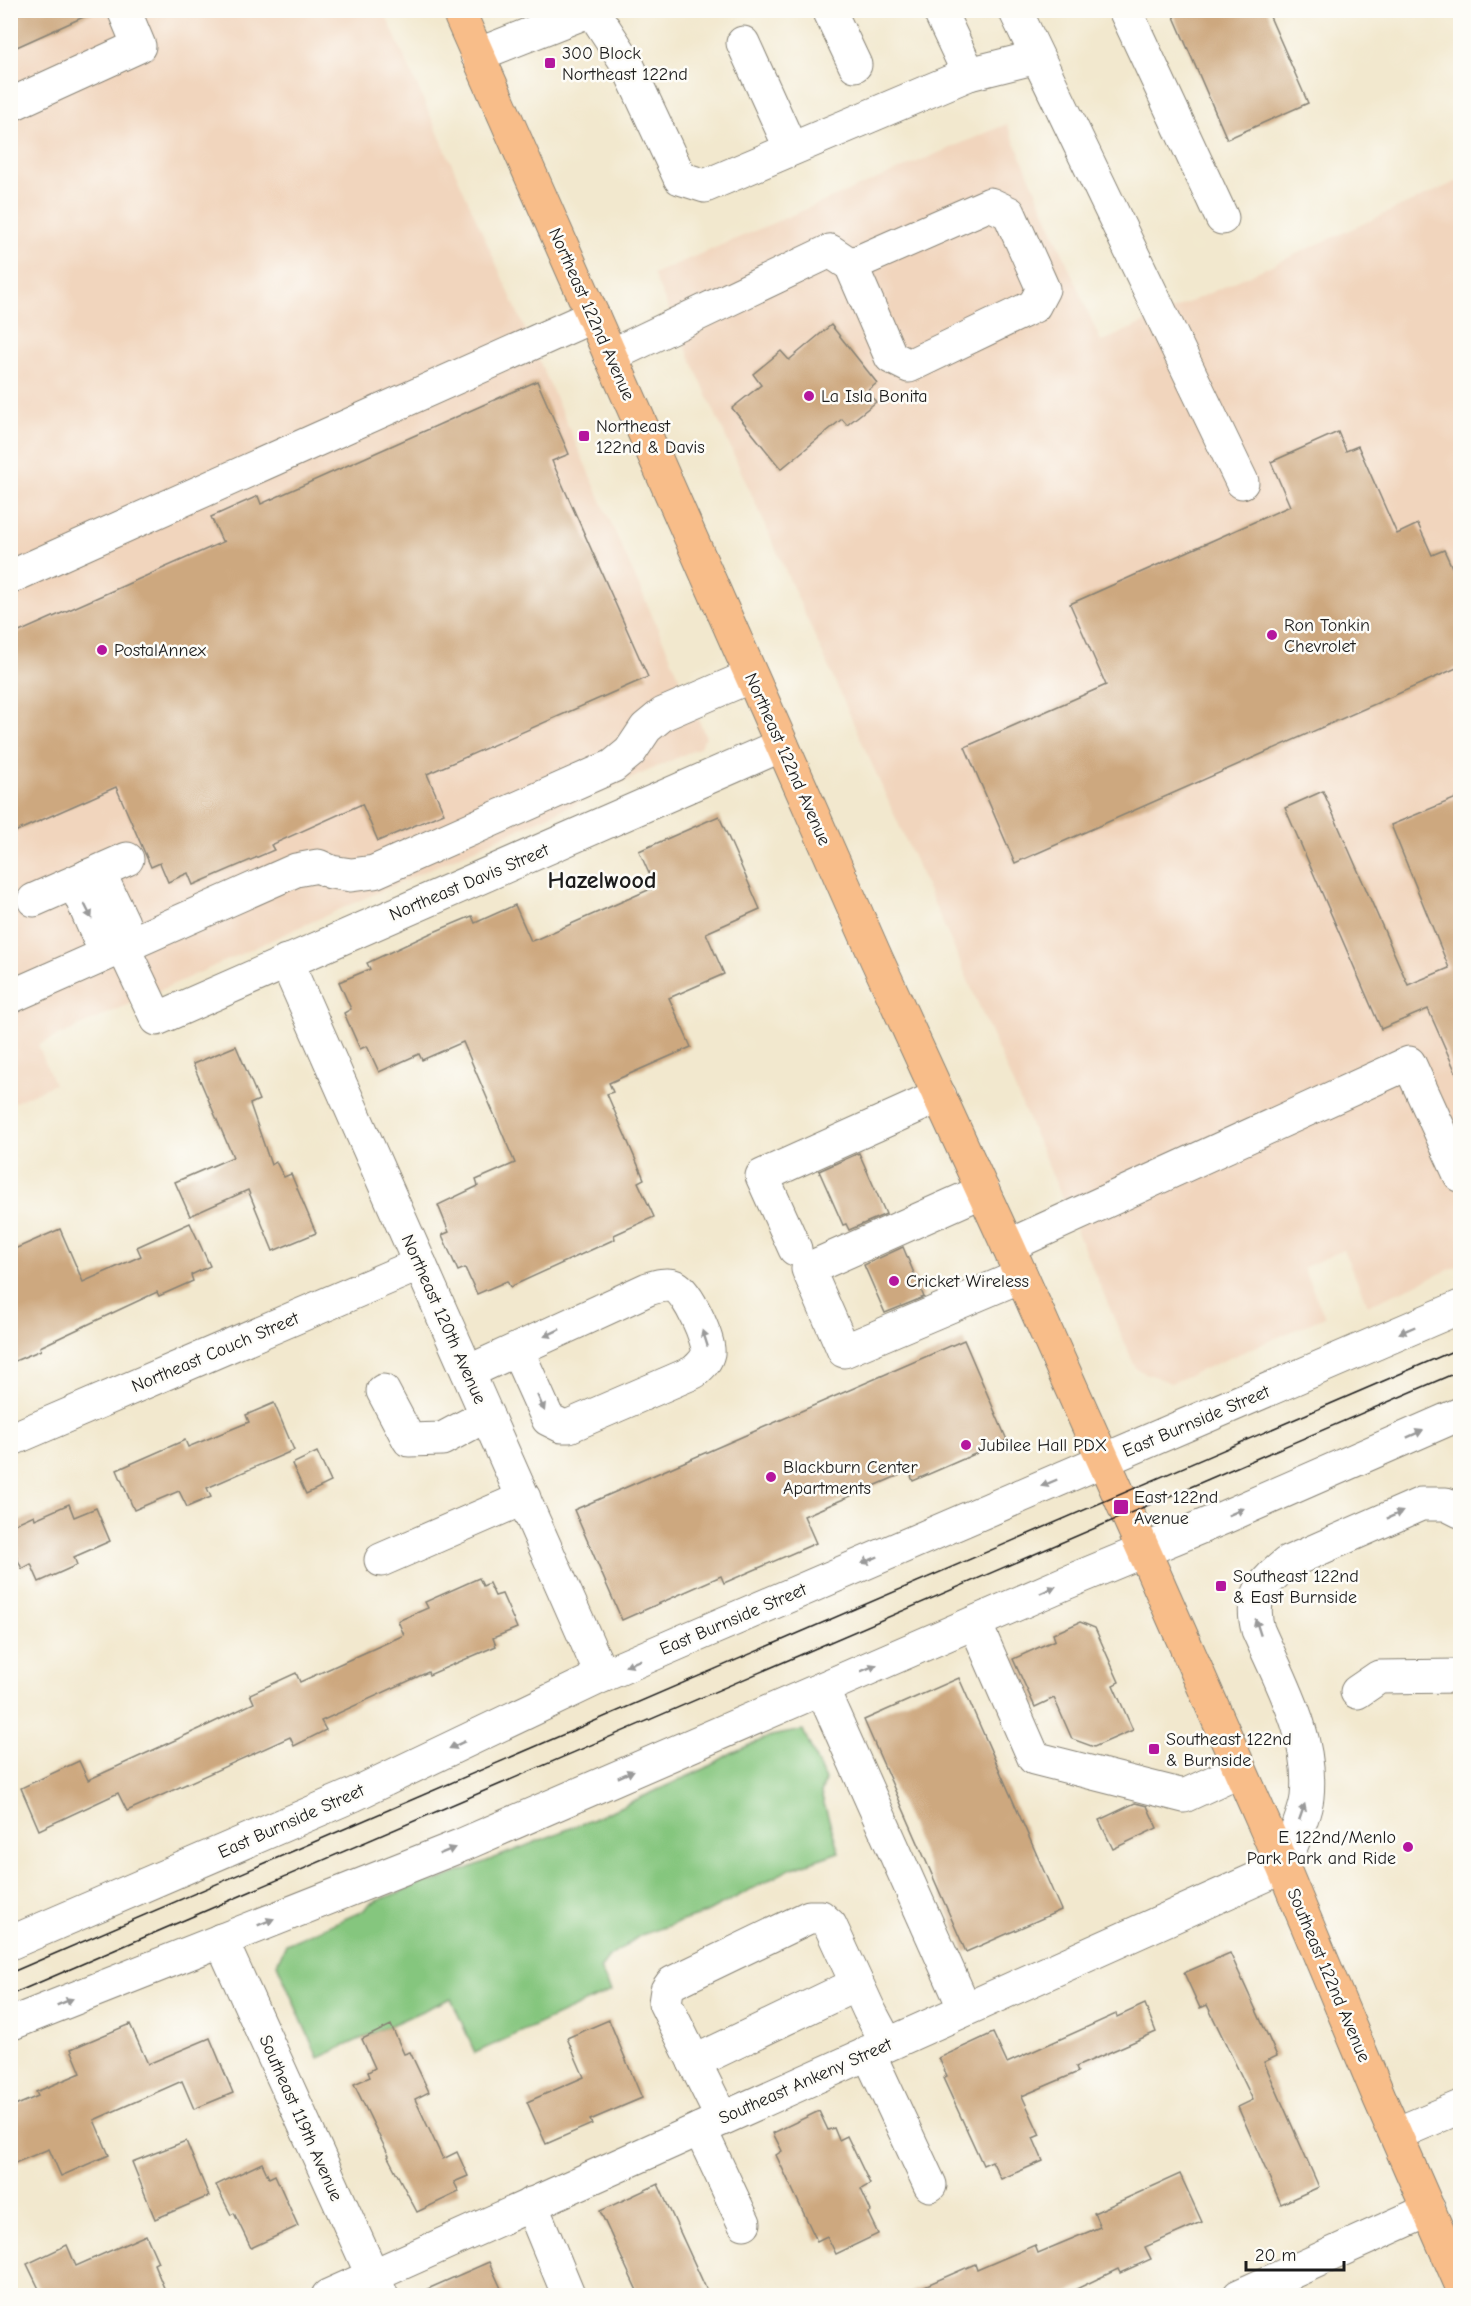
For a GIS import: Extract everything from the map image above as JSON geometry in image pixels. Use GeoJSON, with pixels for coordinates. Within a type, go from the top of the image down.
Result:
{"type":"FeatureCollection","features":[{"type":"Feature","properties":{"kind":"main road","name":"Northeast 122nd Avenue"},"geometry":{"type":"LineString","coordinates":[[458,10],[751,676],[1123,1504]]}},
{"type":"Feature","properties":{"kind":"main road","name":"Southeast 122nd Avenue"},"geometry":{"type":"LineString","coordinates":[[1123,1504],[1283,1867],[1461,2282]]}},
{"type":"Feature","properties":{"kind":"street"},"geometry":{"type":"LineString","coordinates":[[10,105],[139,46],[124,10]]}},
{"type":"Feature","properties":{"kind":"street"},"geometry":{"type":"LineString","coordinates":[[477,55],[591,10],[626,62],[680,178],[705,186],[969,74],[1037,57]]}},
{"type":"Feature","properties":{"kind":"street"},"geometry":{"type":"LineString","coordinates":[[829,10],[855,65]]}},
{"type":"Feature","properties":{"kind":"street"},"geometry":{"type":"LineString","coordinates":[[939,10],[969,74]]}},
{"type":"Feature","properties":{"kind":"street"},"geometry":{"type":"LineString","coordinates":[[1015,10],[1242,482]]}},
{"type":"Feature","properties":{"kind":"street"},"geometry":{"type":"LineString","coordinates":[[1125,10],[1222,218]]}},
{"type":"Feature","properties":{"kind":"street"},"geometry":{"type":"LineString","coordinates":[[743,43],[791,149]]}},
{"type":"Feature","properties":{"kind":"street"},"geometry":{"type":"LineString","coordinates":[[610,356],[830,251],[851,265],[891,357],[909,366],[1034,306],[1043,289],[1009,213],[990,204],[851,265]]}},
{"type":"Feature","properties":{"kind":"street"},"geometry":{"type":"LineString","coordinates":[[10,574],[15,575],[593,316]]}},
{"type":"Feature","properties":{"kind":"street"},"geometry":{"type":"LineString","coordinates":[[10,997],[296,870],[318,866],[331,872],[351,875],[374,872],[613,766],[630,752],[646,728],[663,714],[751,676]]}},
{"type":"Feature","properties":{"kind":"street","name":"Northeast Davis Street"},"geometry":{"type":"LineString","coordinates":[[123,946],[157,1019],[782,745]]}},
{"type":"Feature","properties":{"kind":"street"},"geometry":{"type":"LineString","coordinates":[[34,900],[127,859]]}},
{"type":"Feature","properties":{"kind":"street"},"geometry":{"type":"LineString","coordinates":[[88,876],[106,888],[123,923],[123,946]]}},
{"type":"Feature","properties":{"kind":"street","name":"Northeast 120th Avenue"},"geometry":{"type":"LineString","coordinates":[[286,961],[602,1676]]}},
{"type":"Feature","properties":{"kind":"street"},"geometry":{"type":"LineString","coordinates":[[1008,1246],[1409,1063],[1461,1175]]}},
{"type":"Feature","properties":{"kind":"street"},"geometry":{"type":"LineString","coordinates":[[795,1249],[762,1176],[940,1096]]}},
{"type":"Feature","properties":{"kind":"street"},"geometry":{"type":"LineString","coordinates":[[983,1191],[808,1269],[844,1351],[1021,1276]]}},
{"type":"Feature","properties":{"kind":"street","name":"Northeast Couch Street"},"geometry":{"type":"LineString","coordinates":[[10,1440],[420,1264]]}},
{"type":"Feature","properties":{"kind":"street"},"geometry":{"type":"LineString","coordinates":[[468,1372],[648,1288],[661,1285],[675,1286],[684,1292],[708,1342],[708,1354],[704,1363],[694,1372],[569,1426],[561,1426],[548,1419],[517,1350]]}},
{"type":"Feature","properties":{"kind":"street","name":"East Burnside Street"},"geometry":{"type":"LineString","coordinates":[[10,1943],[353,1795],[602,1676],[1461,1307]]}},
{"type":"Feature","properties":{"kind":"street"},"geometry":{"type":"LineString","coordinates":[[383,1390],[410,1440],[442,1439],[487,1415]]}},
{"type":"Feature","properties":{"kind":"street"},"geometry":{"type":"LineString","coordinates":[[10,2024],[462,1845],[1461,1414]]}},
{"type":"Feature","properties":{"kind":"street"},"geometry":{"type":"LineString","coordinates":[[381,1560],[524,1498]]}},
{"type":"Feature","properties":{"kind":"street"},"geometry":{"type":"LineString","coordinates":[[1283,1867],[1307,1799],[1308,1765],[1299,1725],[1258,1630],[1254,1614],[1257,1594],[1271,1576],[1287,1563],[1421,1504],[1446,1504],[1461,1511]]}},
{"type":"Feature","properties":{"kind":"street"},"geometry":{"type":"LineString","coordinates":[[975,1623],[1034,1758],[1184,1796],[1240,1770]]}},
{"type":"Feature","properties":{"kind":"street"},"geometry":{"type":"LineString","coordinates":[[1357,1692],[1379,1677],[1461,1676]]}},
{"type":"Feature","properties":{"kind":"street"},"geometry":{"type":"LineString","coordinates":[[822,1689],[965,2009]]}},
{"type":"Feature","properties":{"kind":"street","name":"Southeast Ankeny Street"},"geometry":{"type":"LineString","coordinates":[[328,2295],[377,2285],[531,2204],[1283,1867]]}},
{"type":"Feature","properties":{"kind":"street"},"geometry":{"type":"LineString","coordinates":[[744,2223],[711,2123],[694,2062],[665,2003],[672,1983],[809,1917],[821,1917],[830,1925],[857,1984],[877,2048],[930,2185]]}},
{"type":"Feature","properties":{"kind":"street","name":"Southeast 119th Avenue"},"geometry":{"type":"LineString","coordinates":[[221,1940],[377,2285]]}},
{"type":"Feature","properties":{"kind":"street"},"geometry":{"type":"LineString","coordinates":[[694,2062],[857,1984]]}},
{"type":"Feature","properties":{"kind":"street"},"geometry":{"type":"LineString","coordinates":[[1396,2134],[1461,2107]]}},
{"type":"Feature","properties":{"kind":"street"},"geometry":{"type":"LineString","coordinates":[[531,2204],[569,2295]]}},
{"type":"Feature","properties":{"kind":"street"},"geometry":{"type":"LineString","coordinates":[[1239,2295],[1429,2210]]}},
{"type":"Feature","properties":{"kind":"shaded area"},"geometry":{"type":"Polygon","coordinates":[[[10,11],[384,11],[706,737],[699,748],[38,1045],[54,1084],[11,1104],[10,11]]]}},
{"type":"Feature","properties":{"kind":"shaded area"},"geometry":{"type":"Polygon","coordinates":[[[1007,124],[1101,342],[1460,180],[1460,1265],[1368,1305],[1343,1250],[1303,1268],[1325,1317],[1171,1383],[1136,1369],[961,964],[653,274],[1007,124]]]}},
{"type":"Feature","properties":{"kind":"green space"},"geometry":{"type":"Polygon","coordinates":[[[803,1730],[825,1780],[821,1794],[839,1852],[790,1869],[706,1913],[641,1935],[609,1957],[600,1969],[611,1991],[475,2053],[451,1998],[318,2058],[277,1964],[286,1944],[363,1911],[369,1904],[425,1882],[434,1882],[591,1820],[771,1736],[803,1730]]]}},
{"type":"Feature","properties":{"kind":"building"},"geometry":{"type":"Polygon","coordinates":[[[10,10],[99,10],[10,50],[10,10]]]}},
{"type":"Feature","properties":{"kind":"building"},"geometry":{"type":"Polygon","coordinates":[[[1171,10],[1267,10],[1308,103],[1227,139],[1171,10]]]}},
{"type":"Feature","properties":{"kind":"building","name":"La Isla Bonita"},"geometry":{"type":"Polygon","coordinates":[[[831,325],[877,383],[867,391],[876,402],[847,425],[842,419],[781,469],[732,408],[761,385],[753,374],[781,351],[789,360],[831,325]]]}},
{"type":"Feature","properties":{"kind":"building"},"geometry":{"type":"Polygon","coordinates":[[[537,381],[569,454],[552,461],[648,677],[427,774],[444,813],[378,841],[362,804],[271,845],[274,850],[193,885],[188,873],[168,882],[160,863],[151,867],[116,787],[10,834],[10,636],[225,541],[222,541],[211,517],[258,496],[261,504],[537,381]]]}},
{"type":"Feature","properties":{"kind":"building","name":"Ron Tonkin Chevrolet"},"geometry":{"type":"Polygon","coordinates":[[[1338,432],[1346,451],[1358,446],[1397,534],[1418,524],[1432,555],[1444,550],[1461,587],[1461,666],[1015,863],[965,747],[1106,685],[1070,604],[1290,506],[1271,462],[1338,432]]]}},
{"type":"Feature","properties":{"kind":"building"},"geometry":{"type":"Polygon","coordinates":[[[1323,791],[1408,985],[1449,968],[1391,825],[1461,796],[1461,1084],[1428,1009],[1381,1029],[1285,808],[1323,791]]]}},
{"type":"Feature","properties":{"kind":"building"},"geometry":{"type":"Polygon","coordinates":[[[719,816],[760,909],[706,933],[724,974],[669,998],[691,1047],[609,1083],[613,1092],[607,1094],[644,1179],[638,1182],[654,1217],[614,1235],[615,1239],[510,1287],[507,1281],[477,1294],[465,1268],[458,1271],[442,1235],[449,1232],[438,1205],[478,1186],[476,1180],[515,1163],[463,1042],[422,1060],[419,1054],[379,1072],[367,1046],[360,1049],[344,1013],[351,1009],[339,982],[370,969],[367,963],[429,934],[472,916],[475,923],[515,905],[531,941],[537,939],[655,887],[639,851],[719,816]]]}},
{"type":"Feature","properties":{"kind":"building"},"geometry":{"type":"Polygon","coordinates":[[[236,1046],[259,1100],[250,1104],[271,1165],[276,1162],[284,1177],[291,1174],[316,1233],[273,1251],[248,1190],[190,1216],[175,1182],[233,1157],[193,1064],[236,1046]]]}},
{"type":"Feature","properties":{"kind":"building"},"geometry":{"type":"Polygon","coordinates":[[[859,1153],[886,1214],[849,1230],[846,1224],[843,1225],[819,1171],[859,1153]]]}},
{"type":"Feature","properties":{"kind":"building"},"geometry":{"type":"Polygon","coordinates":[[[190,1223],[210,1266],[191,1275],[193,1281],[159,1296],[157,1292],[10,1363],[10,1251],[60,1229],[83,1282],[141,1256],[137,1247],[190,1223]]]}},
{"type":"Feature","properties":{"kind":"building","name":"Cricket Wireless"},"geometry":{"type":"Polygon","coordinates":[[[903,1247],[924,1297],[885,1313],[864,1265],[903,1247]]]}},
{"type":"Feature","properties":{"kind":"building","name":"Blackburn Center Apartments"},"geometry":{"type":"Polygon","coordinates":[[[964,1340],[1007,1440],[913,1481],[909,1471],[804,1516],[816,1543],[724,1583],[721,1576],[622,1620],[574,1510],[964,1340]]]}},
{"type":"Feature","properties":{"kind":"building"},"geometry":{"type":"Polygon","coordinates":[[[274,1403],[294,1450],[207,1488],[211,1497],[187,1507],[179,1491],[134,1510],[117,1470],[185,1440],[188,1447],[249,1422],[246,1415],[274,1403]]]}},
{"type":"Feature","properties":{"kind":"building"},"geometry":{"type":"Polygon","coordinates":[[[317,1452],[331,1482],[306,1494],[292,1464],[317,1452]]]}},
{"type":"Feature","properties":{"kind":"building"},"geometry":{"type":"Polygon","coordinates":[[[69,1504],[74,1517],[96,1508],[110,1541],[74,1557],[77,1565],[39,1582],[31,1564],[22,1569],[10,1543],[10,1526],[34,1515],[35,1519],[69,1504]]]}},
{"type":"Feature","properties":{"kind":"building"},"geometry":{"type":"Polygon","coordinates":[[[479,1578],[483,1586],[489,1583],[495,1596],[502,1594],[517,1628],[493,1638],[496,1646],[429,1675],[428,1672],[321,1721],[326,1730],[294,1746],[290,1737],[127,1811],[118,1793],[39,1830],[21,1788],[79,1761],[88,1780],[208,1725],[254,1703],[250,1694],[296,1673],[300,1682],[404,1635],[398,1621],[428,1608],[425,1602],[479,1578]]]}},
{"type":"Feature","properties":{"kind":"building"},"geometry":{"type":"Polygon","coordinates":[[[1080,1622],[1095,1628],[1119,1682],[1113,1685],[1133,1730],[1094,1747],[1072,1739],[1054,1698],[1035,1707],[1013,1659],[1055,1640],[1053,1634],[1080,1622]]]}},
{"type":"Feature","properties":{"kind":"building"},"geometry":{"type":"Polygon","coordinates":[[[959,1678],[1061,1910],[966,1952],[864,1720],[959,1678]]]}},
{"type":"Feature","properties":{"kind":"building"},"geometry":{"type":"Polygon","coordinates":[[[1135,1803],[1147,1806],[1157,1828],[1113,1849],[1099,1820],[1135,1803]]]}},
{"type":"Feature","properties":{"kind":"building"},"geometry":{"type":"Polygon","coordinates":[[[1230,1953],[1277,2056],[1264,2062],[1319,2187],[1281,2204],[1238,2107],[1253,2100],[1207,2005],[1200,2008],[1184,1973],[1230,1953]]]}},
{"type":"Feature","properties":{"kind":"building"},"geometry":{"type":"Polygon","coordinates":[[[1145,2004],[1156,2032],[1076,2067],[1078,2072],[1022,2096],[1040,2135],[1033,2138],[1043,2161],[1001,2179],[992,2161],[983,2165],[943,2078],[947,2076],[939,2058],[993,2033],[1007,2063],[1116,2014],[1117,2017],[1145,2004]]]}},
{"type":"Feature","properties":{"kind":"building"},"geometry":{"type":"Polygon","coordinates":[[[609,2020],[642,2098],[590,2120],[592,2124],[546,2144],[527,2102],[584,2077],[567,2038],[609,2020]]]}},
{"type":"Feature","properties":{"kind":"building"},"geometry":{"type":"Polygon","coordinates":[[[130,2024],[148,2064],[210,2038],[233,2093],[194,2109],[182,2081],[94,2120],[109,2155],[61,2176],[49,2149],[10,2165],[10,2108],[38,2096],[36,2092],[81,2073],[71,2049],[130,2024]]]}},
{"type":"Feature","properties":{"kind":"building"},"geometry":{"type":"Polygon","coordinates":[[[391,2025],[404,2054],[410,2052],[429,2092],[415,2099],[443,2159],[457,2152],[468,2176],[454,2182],[459,2192],[417,2212],[354,2084],[370,2077],[368,2072],[375,2068],[362,2039],[391,2025]]]}},
{"type":"Feature","properties":{"kind":"building"},"geometry":{"type":"Polygon","coordinates":[[[819,2111],[828,2130],[834,2128],[839,2140],[847,2136],[870,2184],[861,2189],[871,2211],[868,2213],[878,2234],[836,2254],[827,2236],[817,2241],[776,2155],[782,2151],[773,2133],[819,2111]]]}},
{"type":"Feature","properties":{"kind":"building"},"geometry":{"type":"Polygon","coordinates":[[[186,2141],[209,2196],[155,2219],[132,2162],[186,2141]]]}},
{"type":"Feature","properties":{"kind":"building"},"geometry":{"type":"Polygon","coordinates":[[[262,2163],[269,2178],[275,2175],[298,2226],[251,2248],[234,2213],[231,2215],[216,2185],[262,2163]]]}},
{"type":"Feature","properties":{"kind":"building"},"geometry":{"type":"Polygon","coordinates":[[[1180,2174],[1202,2222],[1145,2247],[1151,2259],[1120,2273],[1118,2269],[1064,2295],[904,2295],[975,2264],[977,2270],[1035,2245],[1038,2253],[1100,2227],[1094,2213],[1180,2174]]]}},
{"type":"Feature","properties":{"kind":"building"},"geometry":{"type":"Polygon","coordinates":[[[658,2184],[709,2295],[639,2295],[600,2211],[658,2184]]]}},
{"type":"Feature","properties":{"kind":"building"},"geometry":{"type":"Polygon","coordinates":[[[146,2235],[158,2262],[154,2264],[167,2295],[42,2295],[27,2264],[67,2245],[76,2266],[146,2235]]]}},
{"type":"Feature","properties":{"kind":"building"},"geometry":{"type":"Polygon","coordinates":[[[489,2262],[504,2295],[414,2295],[489,2262]]]}},
{"type":"Feature","properties":{"kind":"tram line"},"geometry":{"type":"LineString","coordinates":[[10,1973],[1460,1348]]}},
{"type":"Feature","properties":{"kind":"tram line"},"geometry":{"type":"LineString","coordinates":[[10,1995],[1460,1371]]}},
{"type":"Feature","properties":{"kind":"place","name":"300 Block Northeast 122nd"},"geometry":{"type":"Point","coordinates":[550,63]}},
{"type":"Feature","properties":{"kind":"place","name":"La Isla Bonita"},"geometry":{"type":"Point","coordinates":[809,396]}},
{"type":"Feature","properties":{"kind":"place","name":"Northeast 122nd & Davis"},"geometry":{"type":"Point","coordinates":[584,436]}},
{"type":"Feature","properties":{"kind":"place","name":"Ron Tonkin Chevrolet"},"geometry":{"type":"Point","coordinates":[1272,635]}},
{"type":"Feature","properties":{"kind":"place","name":"PostalAnnex"},"geometry":{"type":"Point","coordinates":[102,650]}},
{"type":"Feature","properties":{"kind":"place","name":"Cricket Wireless"},"geometry":{"type":"Point","coordinates":[894,1281]}},
{"type":"Feature","properties":{"kind":"place","name":"Jubilee Hall PDX"},"geometry":{"type":"Point","coordinates":[966,1445]}},
{"type":"Feature","properties":{"kind":"place","name":"Blackburn Center Apartments"},"geometry":{"type":"Point","coordinates":[771,1477]}},
{"type":"Feature","properties":{"kind":"place","name":"East 122nd Avenue"},"geometry":{"type":"Point","coordinates":[1121,1507]}},
{"type":"Feature","properties":{"kind":"place","name":"Southeast 122nd & East Burnside"},"geometry":{"type":"Point","coordinates":[1221,1586]}},
{"type":"Feature","properties":{"kind":"place","name":"Southeast 122nd & Burnside"},"geometry":{"type":"Point","coordinates":[1154,1749]}},
{"type":"Feature","properties":{"kind":"place","name":"E 122nd/Menlo Park Park and Ride"},"geometry":{"type":"Point","coordinates":[1408,1847]}},
{"type":"Feature","properties":{"kind":"district","name":"Hazelwood"},"geometry":{"type":"Point","coordinates":[602,880]}}]}
